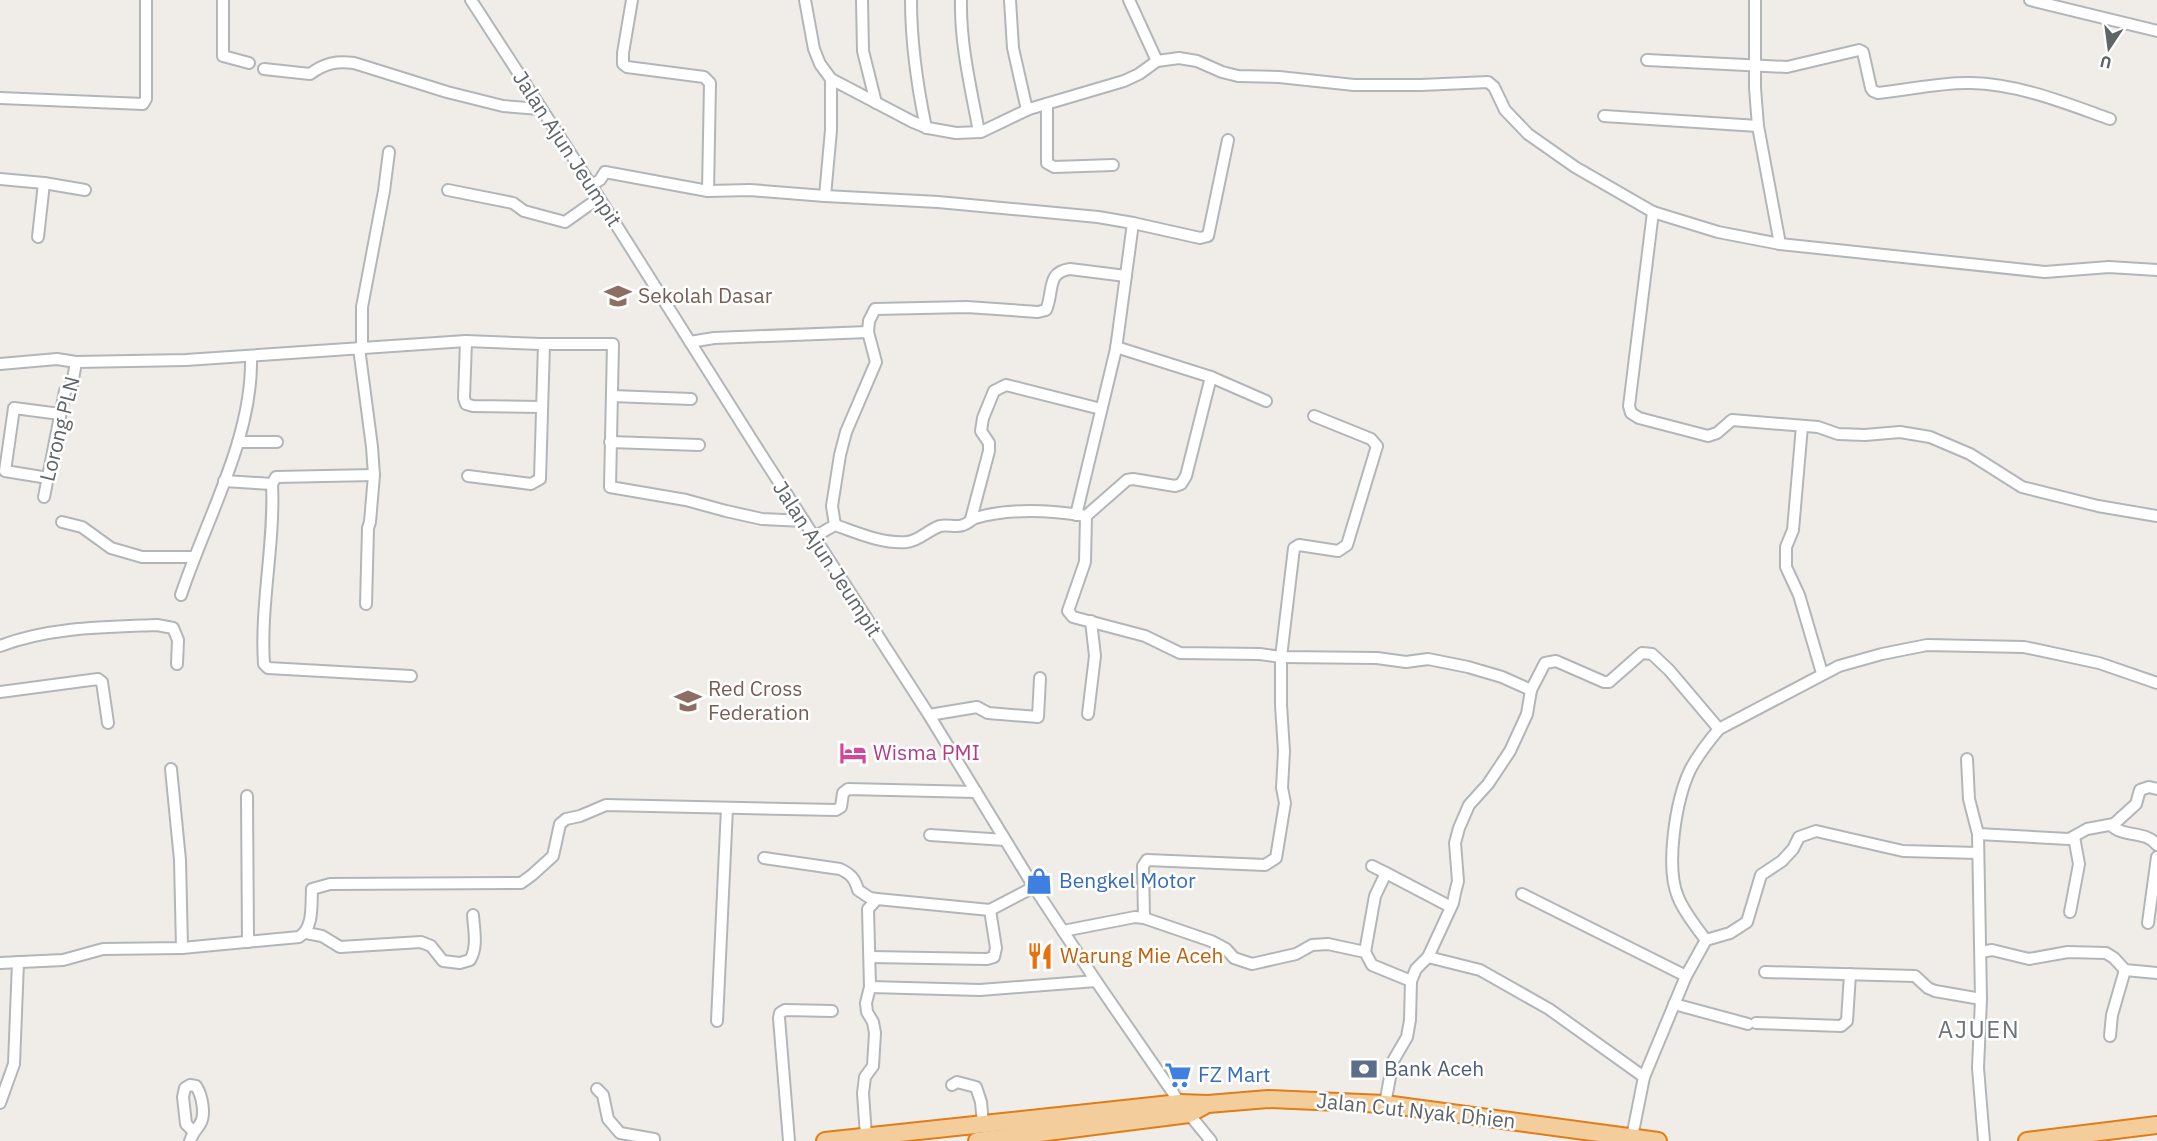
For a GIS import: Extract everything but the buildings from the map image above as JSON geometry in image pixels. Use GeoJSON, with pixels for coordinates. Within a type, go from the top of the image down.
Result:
{"type":"FeatureCollection","features":[{"type":"Feature","properties":{"kind":"highway","name":"Jalan Cut Nyak Dhien"},"geometry":{"type":"LineString","coordinates":[[977,1141],[1208,1104],[1268,1099],[1385,1104],[1658,1141]]}},
{"type":"Feature","properties":{"kind":"highway","name":"Jalan Cut Nyak Dhien"},"geometry":{"type":"LineString","coordinates":[[825,1141],[983,1124],[1184,1109]]}},
{"type":"Feature","properties":{"kind":"highway"},"geometry":{"type":"LineString","coordinates":[[2027,1141],[2112,1136],[2157,1125]]}},
{"type":"Feature","properties":{"kind":"street"},"geometry":{"type":"LineString","coordinates":[[0,98],[143,104],[146,99],[146,0]]}},
{"type":"Feature","properties":{"kind":"street"},"geometry":{"type":"LineString","coordinates":[[223,0],[224,56],[249,63]]}},
{"type":"Feature","properties":{"kind":"street","name":"Jalan Ajun Jeumpit"},"geometry":{"type":"LineString","coordinates":[[471,0],[929,716],[1034,887],[1184,1109],[1211,1141]]}},
{"type":"Feature","properties":{"kind":"street"},"geometry":{"type":"LineString","coordinates":[[632,0],[623,64],[627,68],[704,77],[710,83],[708,190]]}},
{"type":"Feature","properties":{"kind":"street"},"geometry":{"type":"LineString","coordinates":[[805,0],[814,49],[820,64],[831,79],[926,128],[956,133],[979,132],[1027,110],[1124,81],[1157,61],[1184,58],[1233,75],[1354,85],[1420,86],[1488,82],[1494,87],[1505,110],[1527,134],[1575,167],[1653,212],[1718,231],[1780,244],[2046,272],[2109,267],[2157,270]]}},
{"type":"Feature","properties":{"kind":"street"},"geometry":{"type":"LineString","coordinates":[[862,0],[863,51],[876,103]]}},
{"type":"Feature","properties":{"kind":"street"},"geometry":{"type":"LineString","coordinates":[[911,0],[914,57],[926,128]]}},
{"type":"Feature","properties":{"kind":"street"},"geometry":{"type":"LineString","coordinates":[[961,0],[965,55],[979,132]]}},
{"type":"Feature","properties":{"kind":"street"},"geometry":{"type":"LineString","coordinates":[[1010,0],[1012,48],[1027,110]]}},
{"type":"Feature","properties":{"kind":"street"},"geometry":{"type":"LineString","coordinates":[[1129,0],[1157,61]]}},
{"type":"Feature","properties":{"kind":"street"},"geometry":{"type":"LineString","coordinates":[[1755,0],[1758,126],[1780,244]]}},
{"type":"Feature","properties":{"kind":"street"},"geometry":{"type":"LineString","coordinates":[[2030,0],[2157,31]]}},
{"type":"Feature","properties":{"kind":"street"},"geometry":{"type":"LineString","coordinates":[[1647,60],[1786,67],[1859,50],[1863,52],[1870,88],[1878,93],[1971,83],[2007,87],[2042,95],[2110,119]]}},
{"type":"Feature","properties":{"kind":"street"},"geometry":{"type":"LineString","coordinates":[[264,69],[310,74],[334,62],[354,63],[447,92],[503,106],[540,109]]}},
{"type":"Feature","properties":{"kind":"street"},"geometry":{"type":"LineString","coordinates":[[825,196],[831,140],[831,79]]}},
{"type":"Feature","properties":{"kind":"street"},"geometry":{"type":"LineString","coordinates":[[1047,104],[1047,163],[1054,167],[1113,165]]}},
{"type":"Feature","properties":{"kind":"street"},"geometry":{"type":"LineString","coordinates":[[1604,116],[1758,126]]}},
{"type":"Feature","properties":{"kind":"street"},"geometry":{"type":"LineString","coordinates":[[591,185],[600,180],[605,172],[708,190],[750,190],[938,202],[1133,223],[1200,238],[1208,236],[1228,140]]}},
{"type":"Feature","properties":{"kind":"street"},"geometry":{"type":"LineString","coordinates":[[366,604],[368,528],[374,475],[360,348],[362,307],[389,152]]}},
{"type":"Feature","properties":{"kind":"street"},"geometry":{"type":"LineString","coordinates":[[0,179],[85,190]]}},
{"type":"Feature","properties":{"kind":"street"},"geometry":{"type":"LineString","coordinates":[[38,237],[44,183]]}},
{"type":"Feature","properties":{"kind":"street"},"geometry":{"type":"LineString","coordinates":[[448,190],[513,203],[524,211],[565,222],[599,198]]}},
{"type":"Feature","properties":{"kind":"street"},"geometry":{"type":"LineString","coordinates":[[1653,212],[1629,406],[1631,413],[1639,418],[1708,436],[1717,433],[1732,420],[1818,427],[1838,434],[1865,435],[1900,432],[1930,437],[1970,454],[2022,487],[2098,506],[2157,516]]}},
{"type":"Feature","properties":{"kind":"street"},"geometry":{"type":"LineString","coordinates":[[1133,223],[1116,347],[1101,409],[1081,515],[1085,562],[1068,611],[1073,617],[1145,636],[1180,653],[1377,658],[1406,662],[1428,659],[1502,677],[1531,690]]}},
{"type":"Feature","properties":{"kind":"street"},"geometry":{"type":"LineString","coordinates":[[835,525],[832,506],[840,455],[846,432],[876,362],[868,332],[869,321],[875,309],[967,307],[1038,312],[1046,310],[1050,303],[1054,276],[1061,270],[1070,269],[1126,276]]}},
{"type":"Feature","properties":{"kind":"street"},"geometry":{"type":"LineString","coordinates":[[690,342],[714,338],[868,332]]}},
{"type":"Feature","properties":{"kind":"street"},"geometry":{"type":"LineString","coordinates":[[466,341],[464,398],[466,404],[473,406],[542,406]]}},
{"type":"Feature","properties":{"kind":"street"},"geometry":{"type":"LineString","coordinates":[[0,364],[57,360],[76,362],[251,357],[466,341],[613,344],[610,488],[686,500],[726,512],[762,519],[804,521]]}},
{"type":"Feature","properties":{"kind":"street"},"geometry":{"type":"LineString","coordinates":[[468,476],[531,484],[540,479],[544,344]]}},
{"type":"Feature","properties":{"kind":"street"},"geometry":{"type":"LineString","coordinates":[[1116,347],[1211,377],[1266,400]]}},
{"type":"Feature","properties":{"kind":"street"},"geometry":{"type":"LineString","coordinates":[[181,595],[238,442],[252,379],[251,357]]}},
{"type":"Feature","properties":{"kind":"street","name":"Lorong PLN"},"geometry":{"type":"LineString","coordinates":[[44,496],[65,391],[72,385],[76,362]]}},
{"type":"Feature","properties":{"kind":"street"},"geometry":{"type":"LineString","coordinates":[[814,537],[835,525],[872,538],[914,541],[935,528],[946,525],[964,525],[971,519],[996,513],[1036,511],[1081,515],[1127,480],[1175,486],[1181,484],[1186,476],[1211,377]]}},
{"type":"Feature","properties":{"kind":"street"},"geometry":{"type":"LineString","coordinates":[[971,519],[989,443],[981,431],[983,418],[994,391],[1006,385],[1101,409]]}},
{"type":"Feature","properties":{"kind":"street"},"geometry":{"type":"LineString","coordinates":[[612,396],[691,399]]}},
{"type":"Feature","properties":{"kind":"street"},"geometry":{"type":"LineString","coordinates":[[48,478],[5,471],[14,408],[60,414]]}},
{"type":"Feature","properties":{"kind":"street"},"geometry":{"type":"LineString","coordinates":[[1144,918],[1143,866],[1147,860],[1265,865],[1276,858],[1285,803],[1282,788],[1284,751],[1281,657],[1294,548],[1299,545],[1338,551],[1347,545],[1377,446],[1371,439],[1351,429],[1314,416]]}},
{"type":"Feature","properties":{"kind":"street"},"geometry":{"type":"LineString","coordinates":[[1802,426],[1793,530],[1786,547],[1786,567],[1799,595],[1822,673]]}},
{"type":"Feature","properties":{"kind":"street"},"geometry":{"type":"LineString","coordinates":[[238,442],[277,442]]}},
{"type":"Feature","properties":{"kind":"street"},"geometry":{"type":"LineString","coordinates":[[610,442],[699,445]]}},
{"type":"Feature","properties":{"kind":"street"},"geometry":{"type":"LineString","coordinates":[[374,475],[276,477],[272,484],[274,516],[268,560],[264,664],[268,668],[411,676]]}},
{"type":"Feature","properties":{"kind":"street"},"geometry":{"type":"LineString","coordinates":[[224,481],[272,484]]}},
{"type":"Feature","properties":{"kind":"street"},"geometry":{"type":"LineString","coordinates":[[62,522],[82,527],[111,548],[142,557],[194,557]]}},
{"type":"Feature","properties":{"kind":"street"},"geometry":{"type":"LineString","coordinates":[[1088,714],[1095,656],[1091,621]]}},
{"type":"Feature","properties":{"kind":"street"},"geometry":{"type":"LineString","coordinates":[[0,646],[14,640],[50,633],[157,624],[173,628],[177,640],[177,664]]}},
{"type":"Feature","properties":{"kind":"street"},"geometry":{"type":"LineString","coordinates":[[1706,940],[1678,899],[1673,882],[1672,850],[1678,813],[1689,771],[1719,729],[1839,666],[1927,645],[2024,646],[2099,663],[2157,683]]}},
{"type":"Feature","properties":{"kind":"street"},"geometry":{"type":"LineString","coordinates":[[1385,1104],[1393,1061],[1407,1037],[1411,981],[1416,969],[1428,957],[1451,907],[1458,881],[1455,843],[1459,828],[1469,805],[1488,784],[1510,751],[1527,714],[1531,690],[1545,663],[1556,661],[1604,682],[1609,682],[1642,653],[1647,652],[1669,670],[1719,729]]}},
{"type":"Feature","properties":{"kind":"street"},"geometry":{"type":"LineString","coordinates":[[929,716],[977,707],[988,713],[1038,717],[1040,678]]}},
{"type":"Feature","properties":{"kind":"street"},"geometry":{"type":"LineString","coordinates":[[0,692],[98,679],[102,682],[108,723]]}},
{"type":"Feature","properties":{"kind":"street"},"geometry":{"type":"LineString","coordinates":[[1967,759],[1969,800],[1978,834],[1982,999],[1978,1068],[1984,1141]]}},
{"type":"Feature","properties":{"kind":"street"},"geometry":{"type":"LineString","coordinates":[[171,769],[181,869],[182,948]]}},
{"type":"Feature","properties":{"kind":"street"},"geometry":{"type":"LineString","coordinates":[[306,933],[309,926],[312,889],[330,884],[521,883],[553,856],[560,824],[566,819],[606,805],[836,810],[841,807],[843,793],[848,789],[976,792]]}},
{"type":"Feature","properties":{"kind":"street"},"geometry":{"type":"LineString","coordinates":[[1978,834],[2058,839],[2074,837],[2087,829],[2111,825],[2132,809],[2140,790],[2157,789]]}},
{"type":"Feature","properties":{"kind":"street"},"geometry":{"type":"LineString","coordinates":[[247,796],[248,942]]}},
{"type":"Feature","properties":{"kind":"street"},"geometry":{"type":"LineString","coordinates":[[717,1021],[727,808]]}},
{"type":"Feature","properties":{"kind":"street"},"geometry":{"type":"LineString","coordinates":[[2111,825],[2119,832],[2149,837],[2157,844]]}},
{"type":"Feature","properties":{"kind":"street"},"geometry":{"type":"LineString","coordinates":[[1632,1137],[1644,1077],[1686,976],[1706,940],[1730,933],[1747,922],[1761,875],[1782,861],[1793,849],[1799,837],[1816,831],[1903,851],[1978,853]]}},
{"type":"Feature","properties":{"kind":"street"},"geometry":{"type":"LineString","coordinates":[[930,835],[1005,840]]}},
{"type":"Feature","properties":{"kind":"street"},"geometry":{"type":"LineString","coordinates":[[2070,912],[2079,864],[2074,837]]}},
{"type":"Feature","properties":{"kind":"street"},"geometry":{"type":"LineString","coordinates":[[2148,923],[2157,857]]}},
{"type":"Feature","properties":{"kind":"street"},"geometry":{"type":"LineString","coordinates":[[764,858],[840,869],[849,873],[855,880],[858,890],[870,898],[877,899],[990,910],[1034,887]]}},
{"type":"Feature","properties":{"kind":"street"},"geometry":{"type":"LineString","coordinates":[[1372,866],[1451,907]]}},
{"type":"Feature","properties":{"kind":"street"},"geometry":{"type":"LineString","coordinates":[[1386,873],[1375,896],[1365,952],[1372,965],[1411,981]]}},
{"type":"Feature","properties":{"kind":"street"},"geometry":{"type":"LineString","coordinates":[[1522,894],[1686,976]]}},
{"type":"Feature","properties":{"kind":"street"},"geometry":{"type":"LineString","coordinates":[[866,1136],[863,1093],[865,1077],[873,1066],[876,1033],[867,1012],[866,1003],[870,987],[868,909],[877,899]]}},
{"type":"Feature","properties":{"kind":"street"},"geometry":{"type":"LineString","coordinates":[[870,957],[987,959],[994,957],[996,948],[990,910]]}},
{"type":"Feature","properties":{"kind":"street"},"geometry":{"type":"LineString","coordinates":[[0,963],[63,960],[103,949],[182,948],[298,937],[306,933],[322,936],[340,947],[421,942],[431,946],[443,962],[460,963],[470,960],[473,956],[475,945],[473,915]]}},
{"type":"Feature","properties":{"kind":"street"},"geometry":{"type":"LineString","coordinates":[[1063,931],[1135,917],[1144,918],[1211,941],[1226,949],[1234,958],[1252,964],[1296,954],[1312,945],[1328,944],[1365,952]]}},
{"type":"Feature","properties":{"kind":"street"},"geometry":{"type":"LineString","coordinates":[[1981,952],[1992,950],[2028,959],[2067,952],[2106,953],[2125,970],[2157,974]]}},
{"type":"Feature","properties":{"kind":"street"},"geometry":{"type":"LineString","coordinates":[[1428,957],[1480,970],[1549,1009],[1644,1077]]}},
{"type":"Feature","properties":{"kind":"street"},"geometry":{"type":"LineString","coordinates":[[0,1103],[14,1064],[18,962]]}},
{"type":"Feature","properties":{"kind":"street"},"geometry":{"type":"LineString","coordinates":[[2110,1036],[2112,1015],[2125,970]]}},
{"type":"Feature","properties":{"kind":"street"},"geometry":{"type":"LineString","coordinates":[[1765,972],[1915,976],[1935,991],[1982,999]]}},
{"type":"Feature","properties":{"kind":"street"},"geometry":{"type":"LineString","coordinates":[[1674,1004],[1752,1023],[1840,1026],[1845,1024],[1850,974]]}},
{"type":"Feature","properties":{"kind":"street"},"geometry":{"type":"LineString","coordinates":[[870,987],[980,990],[1096,981]]}},
{"type":"Feature","properties":{"kind":"street"},"geometry":{"type":"LineString","coordinates":[[789,1141],[780,1013],[785,1010],[832,1011]]}},
{"type":"Feature","properties":{"kind":"street"},"geometry":{"type":"LineString","coordinates":[[952,1085],[957,1082],[976,1088],[981,1102],[983,1124]]}},
{"type":"Feature","properties":{"kind":"street"},"geometry":{"type":"LineString","coordinates":[[597,1089],[603,1095],[608,1119],[620,1133],[654,1139],[654,1141]]}},
{"type":"Feature","properties":{"kind":"place","name":"Sekolah Dasar"},"geometry":{"type":"Point","coordinates":[618,296]}},
{"type":"Feature","properties":{"kind":"place","name":"Red Cross Federation"},"geometry":{"type":"Point","coordinates":[688,701]}},
{"type":"Feature","properties":{"kind":"place","name":"Wisma PMI"},"geometry":{"type":"Point","coordinates":[853,753]}},
{"type":"Feature","properties":{"kind":"place","name":"Bengkel Motor"},"geometry":{"type":"Point","coordinates":[1039,881]}},
{"type":"Feature","properties":{"kind":"place","name":"Warung Mie Aceh"},"geometry":{"type":"Point","coordinates":[1040,956]}},
{"type":"Feature","properties":{"kind":"place","name":"Bank Aceh"},"geometry":{"type":"Point","coordinates":[1364,1069]}},
{"type":"Feature","properties":{"kind":"place","name":"FZ Mart"},"geometry":{"type":"Point","coordinates":[1178,1075]}},
{"type":"Feature","properties":{"kind":"district","name":"AJUEN"},"geometry":{"type":"Point","coordinates":[1979,1030]}}]}
